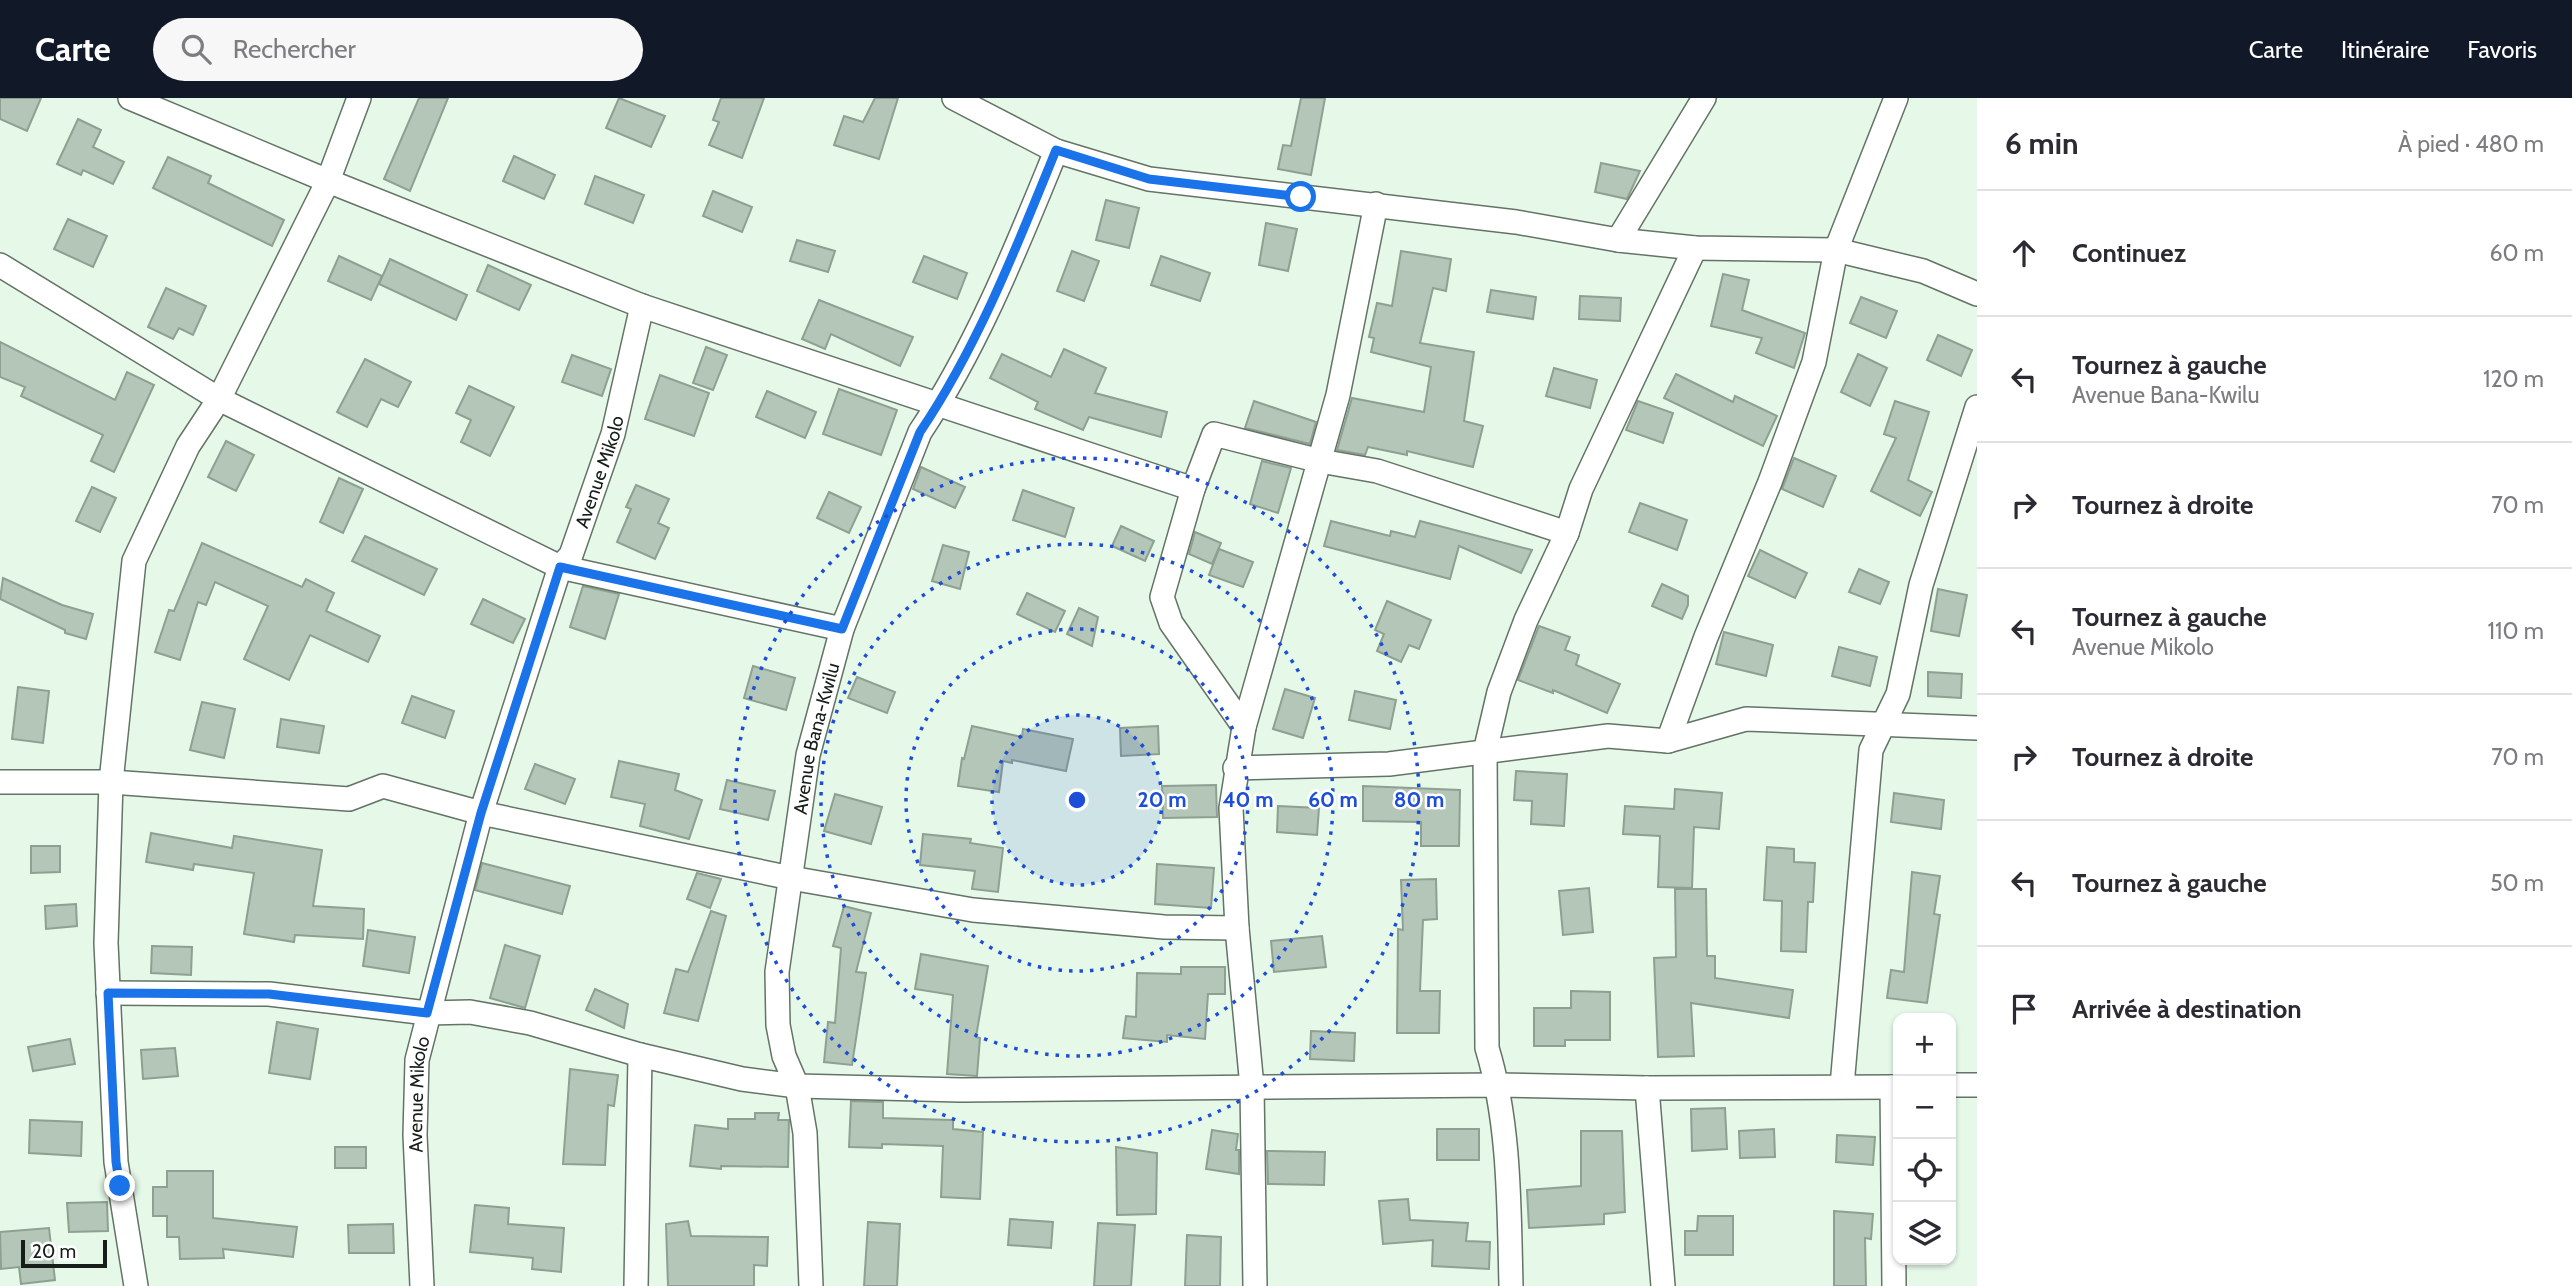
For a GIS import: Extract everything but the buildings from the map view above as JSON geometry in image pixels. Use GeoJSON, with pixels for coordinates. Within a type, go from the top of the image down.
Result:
{"type":"FeatureCollection","features":[{"type":"Feature","properties":{"kind":"street"},"geometry":{"type":"LineString","coordinates":[[130,98],[328,181],[642,306],[1193,489]]}},
{"type":"Feature","properties":{"kind":"street"},"geometry":{"type":"LineString","coordinates":[[136,1286],[116,1162],[106,943],[111,782],[134,561],[188,446],[219,399],[328,181],[359,98]]}},
{"type":"Feature","properties":{"kind":"street"},"geometry":{"type":"LineString","coordinates":[[954,98],[1056,150],[1149,179],[1251,193],[1377,204],[1516,222],[1618,240],[1695,248],[1836,250],[1923,271],[1977,294]]}},
{"type":"Feature","properties":{"kind":"street"},"geometry":{"type":"LineString","coordinates":[[1618,240],[1704,98]]}},
{"type":"Feature","properties":{"kind":"street"},"geometry":{"type":"LineString","coordinates":[[1668,741],[1706,636],[1770,482],[1814,362],[1836,250],[1896,98]]}},
{"type":"Feature","properties":{"kind":"street","name":"Avenue Bana-Kwilu"},"geometry":{"type":"LineString","coordinates":[[811,1286],[805,1133],[797,1086],[784,1056],[778,1025],[777,972],[808,755],[842,629],[920,432],[938,405],[1008,268],[1056,150]]}},
{"type":"Feature","properties":{"kind":"street"},"geometry":{"type":"LineString","coordinates":[[1255,1286],[1252,1087],[1237,928],[1231,808],[1235,768],[1244,727],[1338,395],[1377,204]]}},
{"type":"Feature","properties":{"kind":"street"},"geometry":{"type":"LineString","coordinates":[[1511,1286],[1509,1220],[1498,1085],[1486,1036],[1485,752],[1499,692],[1526,620],[1567,533],[1581,489],[1695,248]]}},
{"type":"Feature","properties":{"kind":"street"},"geometry":{"type":"LineString","coordinates":[[0,265],[219,399],[560,567],[842,629]]}},
{"type":"Feature","properties":{"kind":"street","name":"Avenue Mikolo"},"geometry":{"type":"LineString","coordinates":[[422,1286],[415,1135],[417,1060],[427,1013],[481,813],[560,567],[571,555],[613,434],[642,306]]}},
{"type":"Feature","properties":{"kind":"street"},"geometry":{"type":"LineString","coordinates":[[1842,1086],[1871,750],[1898,694],[1921,585],[1977,407]]}},
{"type":"Feature","properties":{"kind":"street"},"geometry":{"type":"LineString","coordinates":[[1244,727],[1171,623],[1162,597],[1193,489],[1214,434],[1320,461],[1377,471],[1567,533]]}},
{"type":"Feature","properties":{"kind":"street"},"geometry":{"type":"LineString","coordinates":[[1235,768],[1390,764],[1608,736],[1668,741],[1746,719],[1977,728]]}},
{"type":"Feature","properties":{"kind":"street"},"geometry":{"type":"LineString","coordinates":[[0,782],[111,782],[349,799],[383,786],[481,813],[791,878],[973,910],[1164,927],[1237,928]]}},
{"type":"Feature","properties":{"kind":"street"},"geometry":{"type":"LineString","coordinates":[[108,993],[269,994],[427,1013],[470,1012],[530,1023],[640,1055],[742,1079],[797,1086],[961,1090],[1498,1085],[1647,1088],[1893,1087]]}},
{"type":"Feature","properties":{"kind":"street"},"geometry":{"type":"LineString","coordinates":[[636,1286],[640,1055]]}},
{"type":"Feature","properties":{"kind":"street"},"geometry":{"type":"LineString","coordinates":[[1956,1085],[1977,1085]]}},
{"type":"Feature","properties":{"kind":"street"},"geometry":{"type":"LineString","coordinates":[[1647,1088],[1663,1286]]}},
{"type":"Feature","properties":{"kind":"street"},"geometry":{"type":"LineString","coordinates":[[1894,1286],[1895,1139]]}},
{"type":"Feature","properties":{"kind":"route"},"geometry":{"type":"LineString","coordinates":[[120,1186],[116,1162],[108,993],[269,994],[427,1013],[481,813],[560,567],[842,629],[920,432],[938,405],[1008,268],[1056,150],[1149,179],[1301,197]]}}]}
